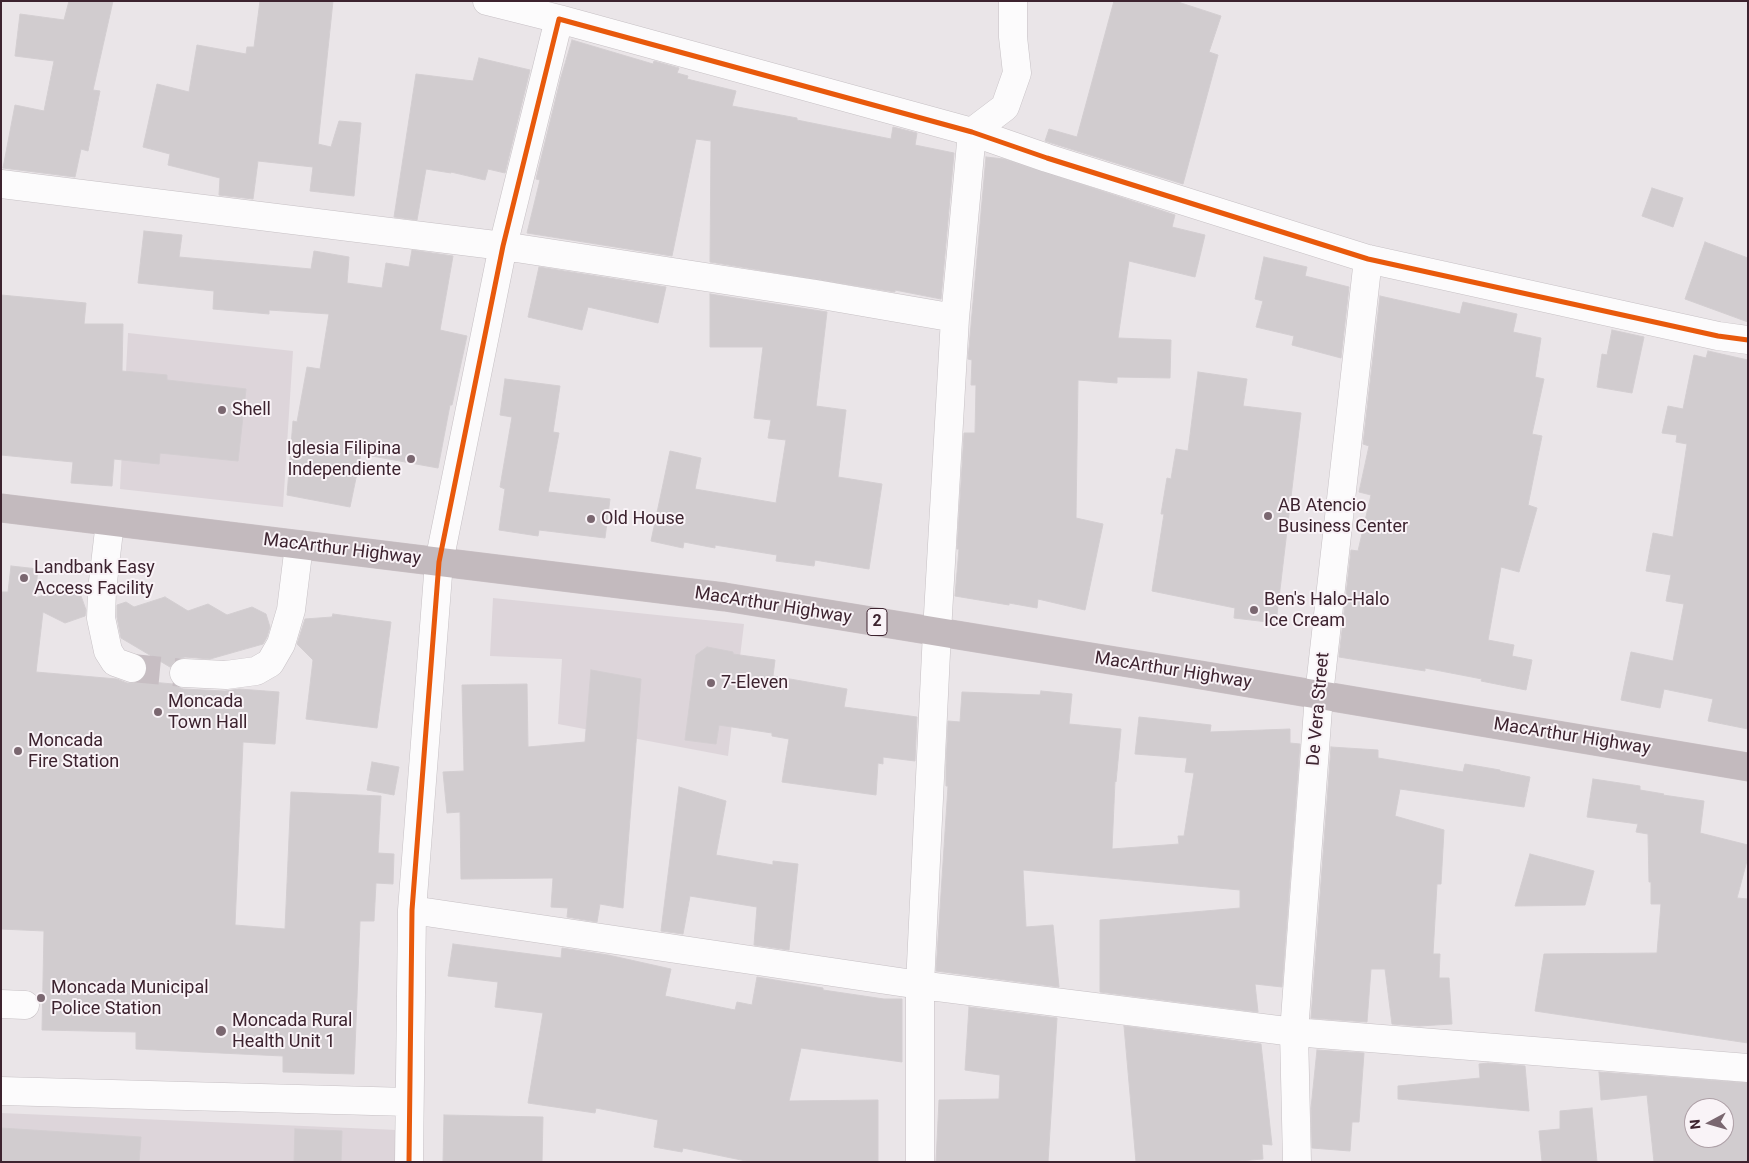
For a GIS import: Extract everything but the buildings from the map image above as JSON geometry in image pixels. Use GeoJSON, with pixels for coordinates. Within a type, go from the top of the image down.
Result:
{"type":"FeatureCollection","features":[{"type":"Feature","properties":{"kind":"highway","name":"MacArthur Highway"},"geometry":{"type":"LineString","coordinates":[[1,508],[725,597],[1748,767]]}},
{"type":"Feature","properties":{"kind":"street"},"geometry":{"type":"LineString","coordinates":[[486,1],[559,19],[972,132],[1047,158],[1368,259],[1718,336],[1748,340]]}},
{"type":"Feature","properties":{"kind":"street"},"geometry":{"type":"LineString","coordinates":[[920,1162],[920,985],[937,632],[955,318],[972,132],[1005,107],[1017,73],[1013,37],[1013,1]]}},
{"type":"Feature","properties":{"kind":"street"},"geometry":{"type":"LineString","coordinates":[[409,1162],[412,910],[439,562],[503,246],[559,19]]}},
{"type":"Feature","properties":{"kind":"street"},"geometry":{"type":"LineString","coordinates":[[1,184],[503,246],[816,294],[955,318]]}},
{"type":"Feature","properties":{"kind":"street","name":"De Vera Street"},"geometry":{"type":"LineString","coordinates":[[1297,1162],[1294,1032],[1319,695],[1368,259]]}},
{"type":"Feature","properties":{"kind":"street"},"geometry":{"type":"LineString","coordinates":[[110,522],[100,618],[108,651],[115,662],[132,668]]}},
{"type":"Feature","properties":{"kind":"street"},"geometry":{"type":"LineString","coordinates":[[184,673],[226,675],[256,671],[270,663],[281,644],[291,610],[299,545]]}},
{"type":"Feature","properties":{"kind":"street"},"geometry":{"type":"LineString","coordinates":[[412,910],[920,985],[1294,1032],[1748,1068]]}},
{"type":"Feature","properties":{"kind":"street"},"geometry":{"type":"LineString","coordinates":[[1,1091],[409,1102]]}},
{"type":"Feature","properties":{"kind":"shaded area"},"geometry":{"type":"Polygon","coordinates":[[[128,333],[293,351],[283,507],[120,489],[128,333]]]}},
{"type":"Feature","properties":{"kind":"shaded area"},"geometry":{"type":"Polygon","coordinates":[[[493,598],[744,624],[728,756],[558,724],[562,659],[490,656],[493,598]]]}},
{"type":"Feature","properties":{"kind":"shaded area"},"geometry":{"type":"Polygon","coordinates":[[[1,1113],[397,1130],[397,1162],[1,1162],[1,1113]]]}},
{"type":"Feature","properties":{"kind":"tunnel"},"geometry":{"type":"LineString","coordinates":[[132,668],[184,673]]}},
{"type":"Feature","properties":{"kind":"cycle path"},"geometry":{"type":"LineString","coordinates":[[409,1162],[412,910],[439,562],[503,246],[559,19],[972,132],[1047,158],[1368,259],[1718,336],[1748,340]]}},
{"type":"Feature","properties":{"kind":"place","name":"Shell"},"geometry":{"type":"Point","coordinates":[222,410]}},
{"type":"Feature","properties":{"kind":"place","name":"Iglesia Filipina Independiente"},"geometry":{"type":"Point","coordinates":[411,459]}},
{"type":"Feature","properties":{"kind":"place","name":"AB Atencio Business Center"},"geometry":{"type":"Point","coordinates":[1268,516]}},
{"type":"Feature","properties":{"kind":"place","name":"Old House"},"geometry":{"type":"Point","coordinates":[591,519]}},
{"type":"Feature","properties":{"kind":"place","name":"Landbank Easy Access Facility"},"geometry":{"type":"Point","coordinates":[24,578]}},
{"type":"Feature","properties":{"kind":"place","name":"Ben's Halo-Halo Ice Cream"},"geometry":{"type":"Point","coordinates":[1254,610]}},
{"type":"Feature","properties":{"kind":"place","name":"7-Eleven"},"geometry":{"type":"Point","coordinates":[711,683]}},
{"type":"Feature","properties":{"kind":"place","name":"Moncada Town Hall"},"geometry":{"type":"Point","coordinates":[158,712]}},
{"type":"Feature","properties":{"kind":"place","name":"Moncada Fire Station"},"geometry":{"type":"Point","coordinates":[18,751]}},
{"type":"Feature","properties":{"kind":"place","name":"Moncada Municipal Police Station"},"geometry":{"type":"Point","coordinates":[41,998]}},
{"type":"Feature","properties":{"kind":"place","name":"Moncada Rural Health Unit 1"},"geometry":{"type":"Point","coordinates":[221,1031]}}]}
